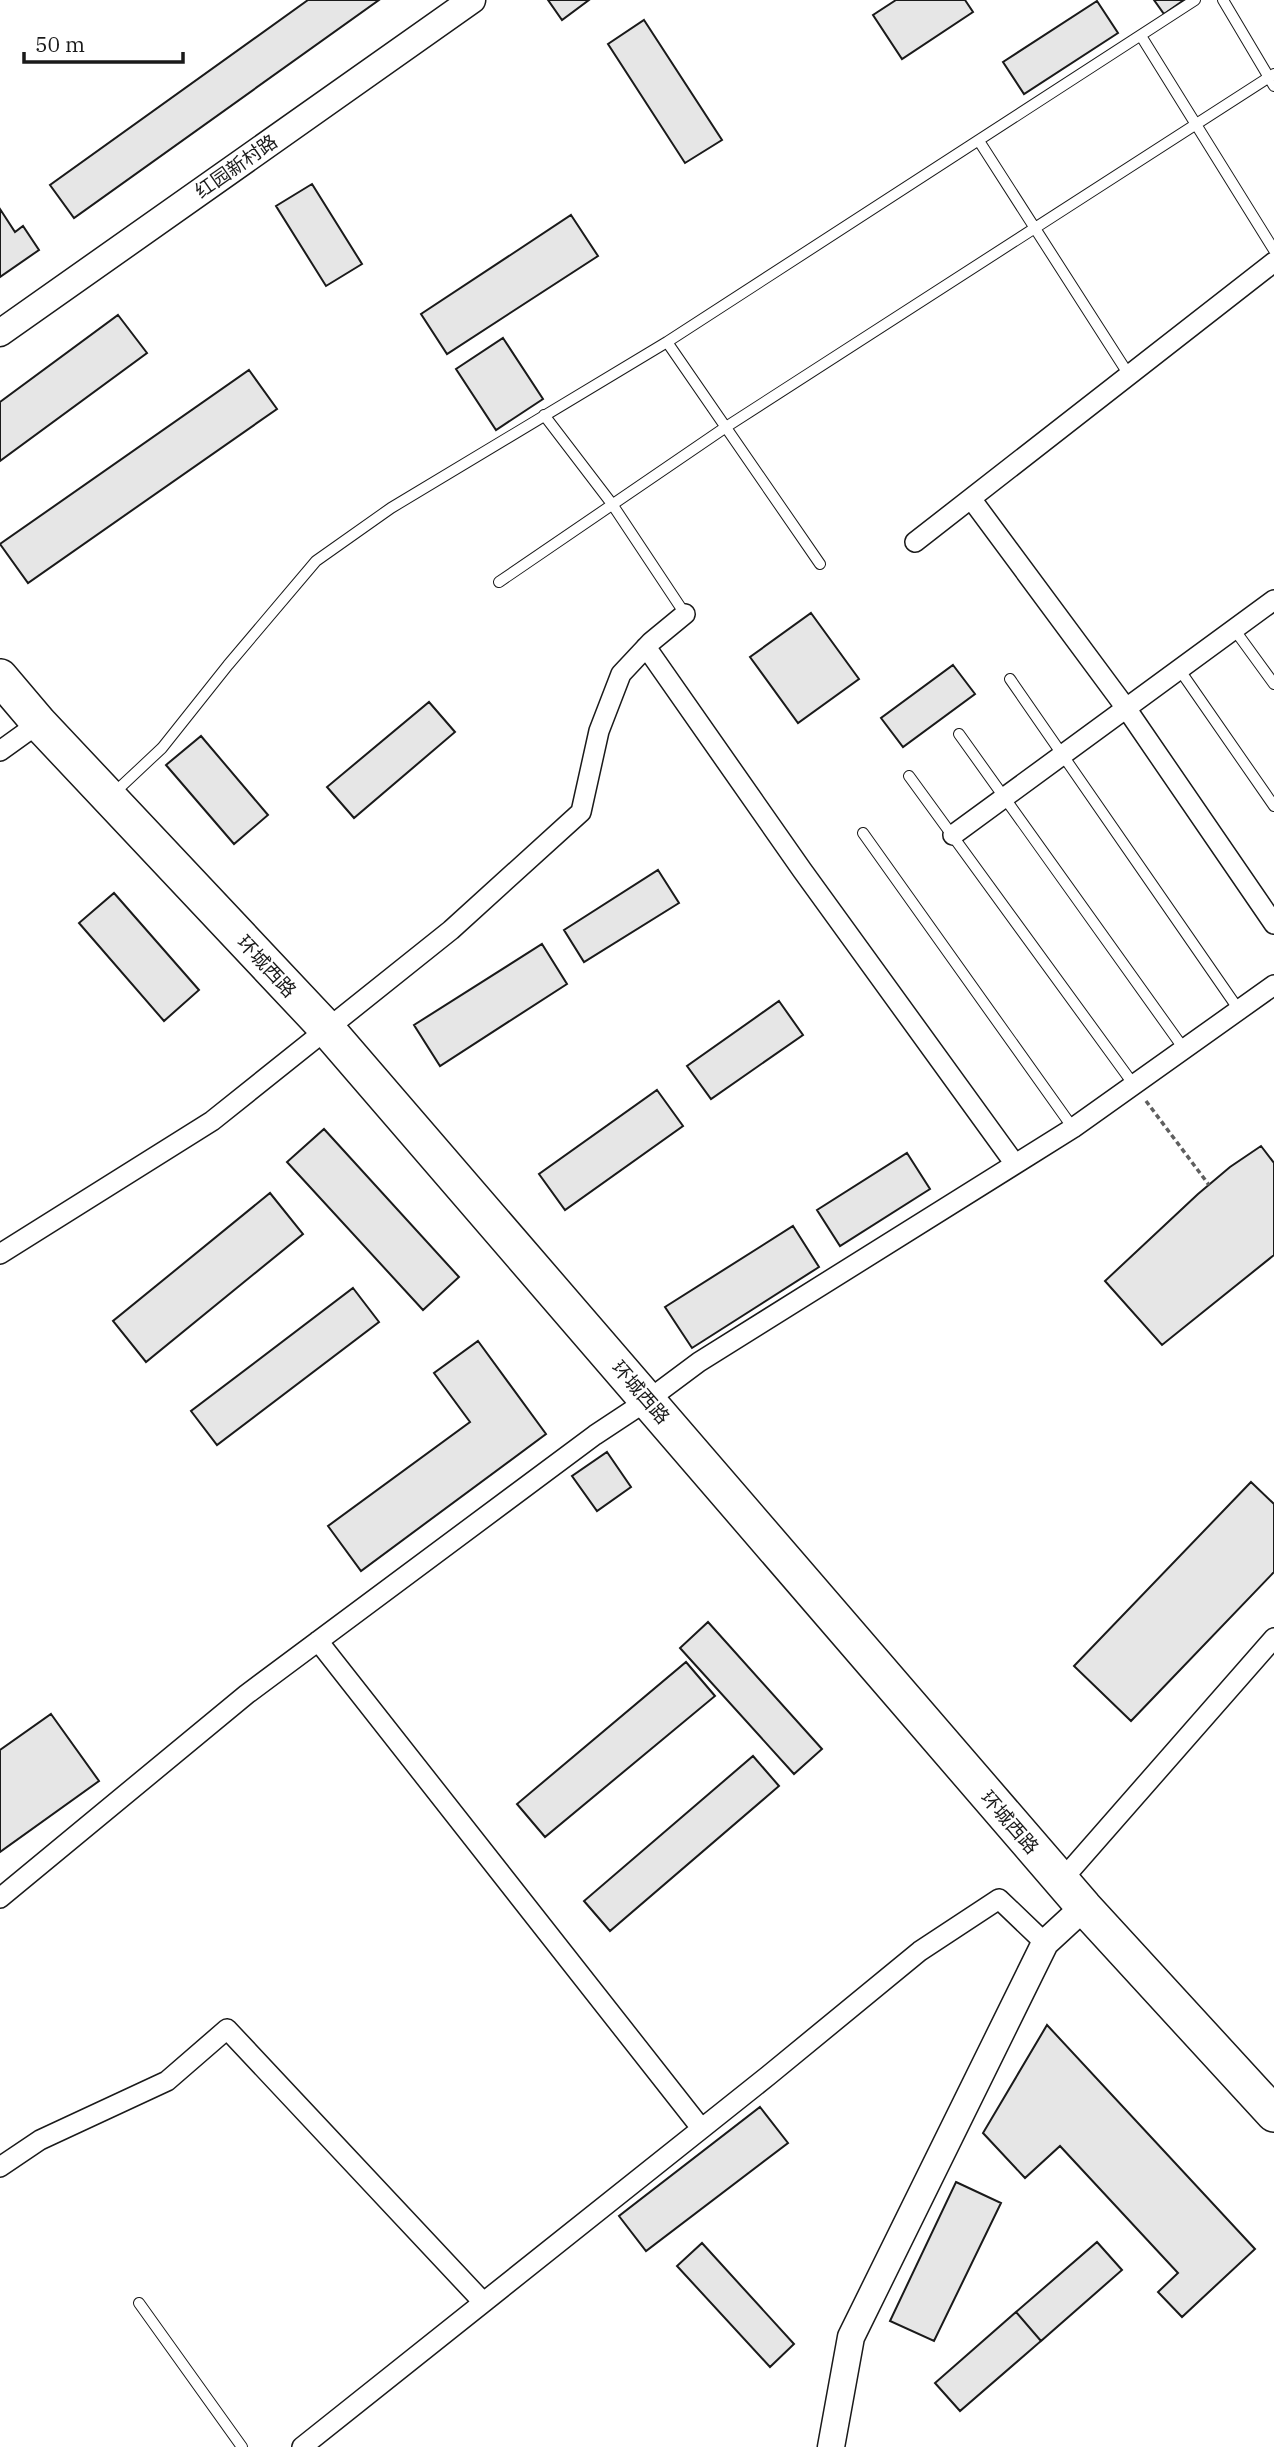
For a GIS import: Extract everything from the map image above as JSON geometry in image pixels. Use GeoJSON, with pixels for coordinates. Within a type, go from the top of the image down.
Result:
{"type":"FeatureCollection","features":[{"type":"Feature","properties":{"kind":"highway","name":"环城西路"},"geometry":{"type":"LineString","coordinates":[[0,677],[39,723],[327,1030],[1061,1881],[1274,2114]]}},
{"type":"Feature","properties":{"kind":"street","name":"红园新村路"},"geometry":{"type":"LineString","coordinates":[[0,333],[471,0]]}},
{"type":"Feature","properties":{"kind":"street"},"geometry":{"type":"LineString","coordinates":[[915,542],[1274,262]]}},
{"type":"Feature","properties":{"kind":"street"},"geometry":{"type":"LineString","coordinates":[[972,500],[1125,708],[1274,924]]}},
{"type":"Feature","properties":{"kind":"street"},"geometry":{"type":"LineString","coordinates":[[953,835],[1274,600]]}},
{"type":"Feature","properties":{"kind":"street"},"geometry":{"type":"LineString","coordinates":[[0,1254],[212,1121],[451,930],[582,811],[599,731],[621,674],[685,614]]}},
{"type":"Feature","properties":{"kind":"street"},"geometry":{"type":"LineString","coordinates":[[646,648],[802,870],[1015,1164]]}},
{"type":"Feature","properties":{"kind":"street"},"geometry":{"type":"LineString","coordinates":[[0,751],[39,723]]}},
{"type":"Feature","properties":{"kind":"street"},"geometry":{"type":"LineString","coordinates":[[0,1898],[247,1694],[595,1435],[699,1362],[1073,1128],[1274,985]]}},
{"type":"Feature","properties":{"kind":"street"},"geometry":{"type":"LineString","coordinates":[[1061,1881],[1274,1638]]}},
{"type":"Feature","properties":{"kind":"street"},"geometry":{"type":"LineString","coordinates":[[318,1641],[701,2129]]}},
{"type":"Feature","properties":{"kind":"street"},"geometry":{"type":"LineString","coordinates":[[302,2447],[920,1951],[999,1899],[1045,1943]]}},
{"type":"Feature","properties":{"kind":"street"},"geometry":{"type":"LineString","coordinates":[[831,2447],[851,2337],[1045,1943],[1084,1907]]}},
{"type":"Feature","properties":{"kind":"street"},"geometry":{"type":"LineString","coordinates":[[0,2167],[40,2140],[167,2081],[228,2029],[483,2302]]}},
{"type":"Feature","properties":{"kind":"lane"},"geometry":{"type":"LineString","coordinates":[[109,797],[162,748],[228,665],[317,561],[391,508],[667,342],[1195,0]]}},
{"type":"Feature","properties":{"kind":"lane"},"geometry":{"type":"LineString","coordinates":[[499,582],[726,427],[1194,125],[1272,80],[1223,0]]}},
{"type":"Feature","properties":{"kind":"lane"},"geometry":{"type":"LineString","coordinates":[[1141,36],[1274,250]]}},
{"type":"Feature","properties":{"kind":"lane"},"geometry":{"type":"LineString","coordinates":[[979,141],[1129,375]]}},
{"type":"Feature","properties":{"kind":"lane"},"geometry":{"type":"LineString","coordinates":[[667,342],[820,564]]}},
{"type":"Feature","properties":{"kind":"lane"},"geometry":{"type":"LineString","coordinates":[[544,415],[612,504],[685,614]]}},
{"type":"Feature","properties":{"kind":"lane"},"geometry":{"type":"LineString","coordinates":[[1234,629],[1274,684]]}},
{"type":"Feature","properties":{"kind":"lane"},"geometry":{"type":"LineString","coordinates":[[1179,669],[1274,806]]}},
{"type":"Feature","properties":{"kind":"lane"},"geometry":{"type":"LineString","coordinates":[[1010,679],[1239,1010]]}},
{"type":"Feature","properties":{"kind":"lane"},"geometry":{"type":"LineString","coordinates":[[959,734],[1184,1049]]}},
{"type":"Feature","properties":{"kind":"lane"},"geometry":{"type":"LineString","coordinates":[[909,776],[1134,1085]]}},
{"type":"Feature","properties":{"kind":"lane"},"geometry":{"type":"LineString","coordinates":[[863,833],[1073,1128]]}},
{"type":"Feature","properties":{"kind":"lane"},"geometry":{"type":"LineString","coordinates":[[139,2303],[242,2447]]}},
{"type":"Feature","properties":{"kind":"path"},"geometry":{"type":"LineString","coordinates":[[1134,1085],[1209,1185]]}},
{"type":"Feature","properties":{"kind":"building"},"geometry":{"type":"Polygon","coordinates":[[[308,0],[379,0],[74,218],[50,185],[308,0]]]}},
{"type":"Feature","properties":{"kind":"building"},"geometry":{"type":"Polygon","coordinates":[[[548,0],[589,0],[562,20],[548,0]]]}},
{"type":"Feature","properties":{"kind":"building"},"geometry":{"type":"Polygon","coordinates":[[[896,0],[965,0],[973,12],[902,59],[873,15],[896,0]]]}},
{"type":"Feature","properties":{"kind":"building"},"geometry":{"type":"Polygon","coordinates":[[[1154,0],[1184,0],[1164,14],[1154,0]]]}},
{"type":"Feature","properties":{"kind":"building"},"geometry":{"type":"Polygon","coordinates":[[[1097,1],[1118,33],[1024,94],[1003,62],[1097,1]]]}},
{"type":"Feature","properties":{"kind":"building"},"geometry":{"type":"Polygon","coordinates":[[[644,20],[722,140],[685,163],[608,44],[644,20]]]}},
{"type":"Feature","properties":{"kind":"building"},"geometry":{"type":"Polygon","coordinates":[[[312,184],[362,264],[326,286],[276,206],[312,184]]]}},
{"type":"Feature","properties":{"kind":"building"},"geometry":{"type":"Polygon","coordinates":[[[0,209],[15,232],[23,226],[39,250],[0,277],[0,209]]]}},
{"type":"Feature","properties":{"kind":"building"},"geometry":{"type":"Polygon","coordinates":[[[571,215],[598,256],[447,354],[421,314],[571,215]]]}},
{"type":"Feature","properties":{"kind":"building"},"geometry":{"type":"Polygon","coordinates":[[[118,315],[147,353],[0,461],[0,402],[118,315]]]}},
{"type":"Feature","properties":{"kind":"building"},"geometry":{"type":"Polygon","coordinates":[[[503,338],[543,399],[496,430],[456,369],[503,338]]]}},
{"type":"Feature","properties":{"kind":"building"},"geometry":{"type":"Polygon","coordinates":[[[249,370],[277,409],[28,583],[0,544],[249,370]]]}},
{"type":"Feature","properties":{"kind":"building"},"geometry":{"type":"Polygon","coordinates":[[[811,613],[859,679],[798,723],[750,657],[811,613]]]}},
{"type":"Feature","properties":{"kind":"building"},"geometry":{"type":"Polygon","coordinates":[[[953,665],[975,694],[903,747],[881,718],[953,665]]]}},
{"type":"Feature","properties":{"kind":"building"},"geometry":{"type":"Polygon","coordinates":[[[429,702],[455,732],[354,818],[327,787],[429,702]]]}},
{"type":"Feature","properties":{"kind":"building"},"geometry":{"type":"Polygon","coordinates":[[[201,736],[268,815],[234,844],[166,765],[201,736]]]}},
{"type":"Feature","properties":{"kind":"building"},"geometry":{"type":"Polygon","coordinates":[[[658,870],[679,903],[584,962],[564,930],[658,870]]]}},
{"type":"Feature","properties":{"kind":"building"},"geometry":{"type":"Polygon","coordinates":[[[114,893],[199,990],[164,1021],[79,923],[114,893]]]}},
{"type":"Feature","properties":{"kind":"building"},"geometry":{"type":"Polygon","coordinates":[[[542,944],[567,984],[440,1066],[414,1025],[542,944]]]}},
{"type":"Feature","properties":{"kind":"building"},"geometry":{"type":"Polygon","coordinates":[[[779,1001],[803,1035],[711,1099],[687,1066],[779,1001]]]}},
{"type":"Feature","properties":{"kind":"building"},"geometry":{"type":"Polygon","coordinates":[[[657,1090],[683,1126],[565,1210],[539,1174],[657,1090]]]}},
{"type":"Feature","properties":{"kind":"building"},"geometry":{"type":"Polygon","coordinates":[[[324,1129],[459,1277],[423,1310],[287,1162],[324,1129]]]}},
{"type":"Feature","properties":{"kind":"building"},"geometry":{"type":"Polygon","coordinates":[[[1261,1146],[1274,1163],[1274,1255],[1162,1345],[1105,1281],[1198,1194],[1261,1146]]]}},
{"type":"Feature","properties":{"kind":"building"},"geometry":{"type":"Polygon","coordinates":[[[907,1153],[930,1189],[840,1246],[817,1210],[907,1153]]]}},
{"type":"Feature","properties":{"kind":"building"},"geometry":{"type":"Polygon","coordinates":[[[270,1193],[303,1234],[146,1362],[113,1321],[270,1193]]]}},
{"type":"Feature","properties":{"kind":"building"},"geometry":{"type":"Polygon","coordinates":[[[793,1226],[819,1267],[692,1348],[665,1307],[793,1226]]]}},
{"type":"Feature","properties":{"kind":"building"},"geometry":{"type":"Polygon","coordinates":[[[353,1288],[379,1322],[217,1445],[191,1411],[353,1288]]]}},
{"type":"Feature","properties":{"kind":"building"},"geometry":{"type":"Polygon","coordinates":[[[478,1341],[546,1434],[361,1571],[328,1526],[470,1422],[434,1373],[478,1341]]]}},
{"type":"Feature","properties":{"kind":"building"},"geometry":{"type":"Polygon","coordinates":[[[607,1452],[631,1487],[597,1511],[572,1476],[607,1452]]]}},
{"type":"Feature","properties":{"kind":"building"},"geometry":{"type":"Polygon","coordinates":[[[1251,1482],[1274,1504],[1274,1572],[1131,1721],[1074,1666],[1251,1482]]]}},
{"type":"Feature","properties":{"kind":"building"},"geometry":{"type":"Polygon","coordinates":[[[708,1622],[822,1749],[794,1774],[680,1648],[708,1622]]]}},
{"type":"Feature","properties":{"kind":"building"},"geometry":{"type":"Polygon","coordinates":[[[686,1662],[715,1696],[545,1837],[517,1804],[686,1662]]]}},
{"type":"Feature","properties":{"kind":"building"},"geometry":{"type":"Polygon","coordinates":[[[51,1714],[99,1781],[0,1852],[0,1750],[51,1714]]]}},
{"type":"Feature","properties":{"kind":"building"},"geometry":{"type":"Polygon","coordinates":[[[753,1756],[779,1786],[610,1931],[584,1901],[753,1756]]]}},
{"type":"Feature","properties":{"kind":"building"},"geometry":{"type":"Polygon","coordinates":[[[1047,2025],[1255,2249],[1182,2317],[1158,2292],[1178,2273],[1060,2146],[1025,2178],[983,2133],[1047,2025]]]}},
{"type":"Feature","properties":{"kind":"building"},"geometry":{"type":"Polygon","coordinates":[[[760,2107],[788,2143],[646,2251],[619,2216],[760,2107]]]}},
{"type":"Feature","properties":{"kind":"building"},"geometry":{"type":"Polygon","coordinates":[[[956,2182],[1001,2203],[934,2341],[890,2321],[956,2182]]]}},
{"type":"Feature","properties":{"kind":"building"},"geometry":{"type":"Polygon","coordinates":[[[1097,2242],[1122,2270],[1041,2341],[1016,2312],[1097,2242]]]}},
{"type":"Feature","properties":{"kind":"building"},"geometry":{"type":"Polygon","coordinates":[[[702,2243],[794,2344],[770,2367],[677,2266],[702,2243]]]}},
{"type":"Feature","properties":{"kind":"building"},"geometry":{"type":"Polygon","coordinates":[[[1016,2312],[1041,2341],[960,2411],[935,2383],[1016,2312]]]}}]}
